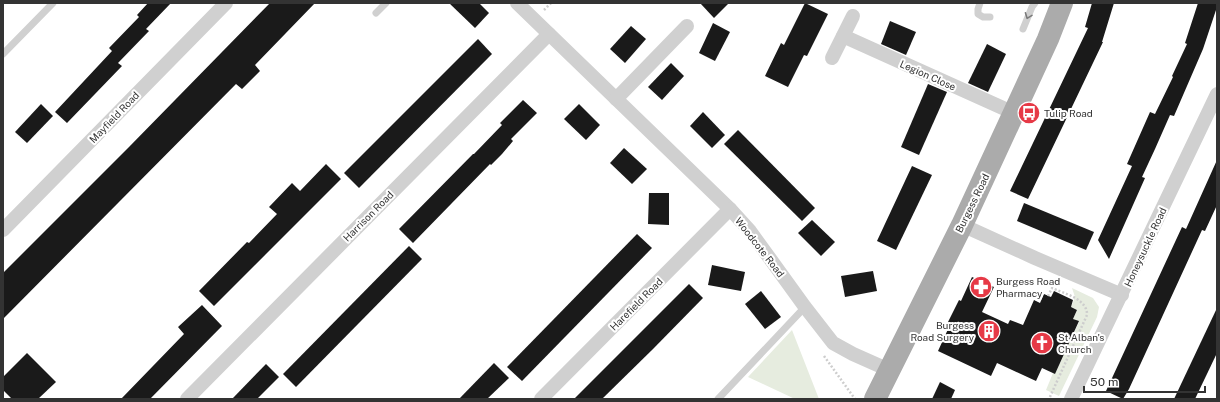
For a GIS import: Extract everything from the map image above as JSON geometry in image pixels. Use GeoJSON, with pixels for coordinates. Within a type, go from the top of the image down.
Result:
{"type":"FeatureCollection","features":[{"type":"Feature","properties":{"kind":"main road","name":"Burgess Road"},"geometry":{"type":"LineString","coordinates":[[875,399],[962,225],[1014,113],[1062,3]]}},
{"type":"Feature","properties":{"kind":"street","name":"Mayfield Road"},"geometry":{"type":"LineString","coordinates":[[3,230],[226,3]]}},
{"type":"Feature","properties":{"kind":"street","name":"Woodcote Road"},"geometry":{"type":"LineString","coordinates":[[517,3],[730,209],[750,231],[833,343],[853,354],[889,370]]}},
{"type":"Feature","properties":{"kind":"street"},"geometry":{"type":"LineString","coordinates":[[832,58],[853,16]]}},
{"type":"Feature","properties":{"kind":"street"},"geometry":{"type":"LineString","coordinates":[[616,99],[687,26]]}},
{"type":"Feature","properties":{"kind":"street","name":"Harrison Road"},"geometry":{"type":"LineString","coordinates":[[187,399],[549,34]]}},
{"type":"Feature","properties":{"kind":"street","name":"Legion Close"},"geometry":{"type":"LineString","coordinates":[[843,36],[1014,113]]}},
{"type":"Feature","properties":{"kind":"street","name":"Honeysuckle Road"},"geometry":{"type":"LineString","coordinates":[[1071,399],[1217,94]]}},
{"type":"Feature","properties":{"kind":"street","name":"Harefield Road"},"geometry":{"type":"LineString","coordinates":[[541,399],[730,209]]}},
{"type":"Feature","properties":{"kind":"street"},"geometry":{"type":"LineString","coordinates":[[962,225],[1122,295]]}},
{"type":"Feature","properties":{"kind":"lane"},"geometry":{"type":"LineString","coordinates":[[3,54],[53,3]]}},
{"type":"Feature","properties":{"kind":"lane"},"geometry":{"type":"LineString","coordinates":[[376,13],[386,3]]}},
{"type":"Feature","properties":{"kind":"lane"},"geometry":{"type":"LineString","coordinates":[[980,3],[977,12],[978,14],[983,17],[990,17]]}},
{"type":"Feature","properties":{"kind":"lane"},"geometry":{"type":"LineString","coordinates":[[1023,29],[1034,3]]}},
{"type":"Feature","properties":{"kind":"lane"},"geometry":{"type":"LineString","coordinates":[[718,399],[806,307]]}},
{"type":"Feature","properties":{"kind":"path"},"geometry":{"type":"LineString","coordinates":[[1048,296],[1052,288],[1082,303],[1087,312],[1087,316],[1049,399]]}},
{"type":"Feature","properties":{"kind":"shaded area"},"geometry":{"type":"Polygon","coordinates":[[[1072,288],[1093,298],[1099,307],[1097,317],[1059,396],[1046,390],[1079,322],[1073,319],[1077,310],[1071,307],[1075,297],[1072,288]]]}},
{"type":"Feature","properties":{"kind":"shaded area"},"geometry":{"type":"Polygon","coordinates":[[[792,330],[819,399],[795,399],[748,377],[792,330]]]}},
{"type":"Feature","properties":{"kind":"building"},"geometry":{"type":"Polygon","coordinates":[[[148,3],[171,3],[146,29],[149,31],[118,63],[122,66],[67,123],[55,112],[112,51],[109,48],[139,17],[137,15],[148,3]]]}},
{"type":"Feature","properties":{"kind":"building"},"geometry":{"type":"Polygon","coordinates":[[[270,3],[315,3],[255,65],[260,71],[242,89],[236,84],[3,319],[3,273],[270,3]]]}},
{"type":"Feature","properties":{"kind":"building"},"geometry":{"type":"Polygon","coordinates":[[[449,3],[479,3],[489,13],[475,28],[449,3]]]}},
{"type":"Feature","properties":{"kind":"building"},"geometry":{"type":"Polygon","coordinates":[[[700,3],[729,3],[714,18],[700,3]]]}},
{"type":"Feature","properties":{"kind":"building"},"geometry":{"type":"Polygon","coordinates":[[[805,3],[828,14],[807,56],[804,55],[788,87],[765,76],[781,43],[784,45],[805,3]]]}},
{"type":"Feature","properties":{"kind":"building"},"geometry":{"type":"Polygon","coordinates":[[[1092,3],[1114,3],[1103,42],[1028,199],[1010,191],[1088,28],[1085,27],[1092,3]]]}},
{"type":"Feature","properties":{"kind":"building"},"geometry":{"type":"Polygon","coordinates":[[[1198,3],[1217,3],[1203,49],[1174,116],[1170,115],[1142,177],[1145,178],[1109,259],[1098,240],[1132,166],[1127,164],[1150,112],[1155,114],[1187,44],[1185,43],[1198,3]]]}},
{"type":"Feature","properties":{"kind":"building"},"geometry":{"type":"Polygon","coordinates":[[[890,21],[916,32],[906,55],[881,44],[890,21]]]}},
{"type":"Feature","properties":{"kind":"building"},"geometry":{"type":"Polygon","coordinates":[[[713,23],[730,32],[715,61],[699,53],[713,23]]]}},
{"type":"Feature","properties":{"kind":"building"},"geometry":{"type":"Polygon","coordinates":[[[631,26],[646,39],[625,63],[610,49],[631,26]]]}},
{"type":"Feature","properties":{"kind":"building"},"geometry":{"type":"Polygon","coordinates":[[[478,39],[492,54],[359,188],[344,173],[478,39]]]}},
{"type":"Feature","properties":{"kind":"building"},"geometry":{"type":"Polygon","coordinates":[[[987,44],[1006,54],[988,92],[968,83],[987,44]]]}},
{"type":"Feature","properties":{"kind":"building"},"geometry":{"type":"Polygon","coordinates":[[[671,63],[684,76],[662,100],[648,87],[671,63]]]}},
{"type":"Feature","properties":{"kind":"building"},"geometry":{"type":"Polygon","coordinates":[[[928,84],[947,92],[919,155],[901,147],[928,84]]]}},
{"type":"Feature","properties":{"kind":"building"},"geometry":{"type":"Polygon","coordinates":[[[523,100],[537,113],[511,139],[513,141],[502,154],[491,165],[490,164],[413,243],[399,229],[502,125],[500,123],[523,100]]]}},
{"type":"Feature","properties":{"kind":"building"},"geometry":{"type":"Polygon","coordinates":[[[41,104],[53,116],[27,143],[15,132],[41,104]]]}},
{"type":"Feature","properties":{"kind":"building"},"geometry":{"type":"Polygon","coordinates":[[[579,104],[600,125],[586,140],[564,119],[579,104]]]}},
{"type":"Feature","properties":{"kind":"building"},"geometry":{"type":"Polygon","coordinates":[[[703,112],[725,135],[712,148],[690,126],[703,112]]]}},
{"type":"Feature","properties":{"kind":"building"},"geometry":{"type":"Polygon","coordinates":[[[738,130],[815,208],[802,221],[724,144],[738,130]]]}},
{"type":"Feature","properties":{"kind":"building"},"geometry":{"type":"Polygon","coordinates":[[[624,148],[647,169],[632,184],[610,163],[624,148]]]}},
{"type":"Feature","properties":{"kind":"building"},"geometry":{"type":"Polygon","coordinates":[[[1217,160],[1217,205],[1205,231],[1202,230],[1129,389],[1123,399],[1106,391],[1182,227],[1186,229],[1217,160]]]}},
{"type":"Feature","properties":{"kind":"building"},"geometry":{"type":"Polygon","coordinates":[[[326,164],[341,179],[214,306],[199,291],[277,214],[269,207],[292,183],[300,191],[326,164]]]}},
{"type":"Feature","properties":{"kind":"building"},"geometry":{"type":"Polygon","coordinates":[[[912,166],[932,175],[896,250],[877,241],[912,166]]]}},
{"type":"Feature","properties":{"kind":"building"},"geometry":{"type":"Polygon","coordinates":[[[649,193],[669,193],[669,225],[648,224],[649,193]]]}},
{"type":"Feature","properties":{"kind":"building"},"geometry":{"type":"Polygon","coordinates":[[[1024,203],[1094,232],[1086,250],[1017,221],[1024,203]]]}},
{"type":"Feature","properties":{"kind":"building"},"geometry":{"type":"Polygon","coordinates":[[[812,220],[835,242],[821,256],[798,233],[812,220]]]}},
{"type":"Feature","properties":{"kind":"building"},"geometry":{"type":"Polygon","coordinates":[[[637,234],[652,248],[522,381],[507,367],[637,234]]]}},
{"type":"Feature","properties":{"kind":"building"},"geometry":{"type":"Polygon","coordinates":[[[409,246],[422,259],[296,387],[283,374],[409,246]]]}},
{"type":"Feature","properties":{"kind":"building"},"geometry":{"type":"Polygon","coordinates":[[[712,265],[745,272],[741,291],[708,285],[712,265]]]}},
{"type":"Feature","properties":{"kind":"building"},"geometry":{"type":"Polygon","coordinates":[[[873,271],[877,291],[845,297],[841,276],[873,271]]]}},
{"type":"Feature","properties":{"kind":"building"},"geometry":{"type":"Polygon","coordinates":[[[972,277],[994,287],[982,312],[1008,324],[1010,320],[1023,325],[1034,300],[1040,303],[1044,294],[1051,297],[1054,291],[1073,300],[1071,307],[1077,310],[1073,319],[1079,321],[1055,374],[1042,368],[1036,381],[997,363],[991,376],[938,351],[949,327],[946,326],[959,300],[961,301],[972,277]]]}},
{"type":"Feature","properties":{"kind":"building"},"geometry":{"type":"Polygon","coordinates":[[[689,284],[703,298],[653,349],[602,399],[574,399],[689,284]]]}},
{"type":"Feature","properties":{"kind":"building"},"geometry":{"type":"Polygon","coordinates":[[[761,291],[781,317],[765,329],[745,304],[761,291]]]}},
{"type":"Feature","properties":{"kind":"building"},"geometry":{"type":"Polygon","coordinates":[[[202,305],[222,326],[150,399],[121,399],[184,334],[178,327],[202,305]]]}},
{"type":"Feature","properties":{"kind":"building"},"geometry":{"type":"Polygon","coordinates":[[[1217,308],[1217,353],[1195,399],[1174,399],[1217,308]]]}},
{"type":"Feature","properties":{"kind":"building"},"geometry":{"type":"Polygon","coordinates":[[[27,353],[56,382],[38,399],[12,399],[3,390],[3,377],[27,353]]]}},
{"type":"Feature","properties":{"kind":"building"},"geometry":{"type":"Polygon","coordinates":[[[494,363],[509,378],[487,399],[459,399],[494,363]]]}},
{"type":"Feature","properties":{"kind":"building"},"geometry":{"type":"Polygon","coordinates":[[[266,364],[279,377],[257,399],[232,399],[266,364]]]}},
{"type":"Feature","properties":{"kind":"building"},"geometry":{"type":"Polygon","coordinates":[[[940,382],[955,390],[951,399],[932,399],[940,382]]]}},
{"type":"Feature","properties":{"kind":"place","name":"Tulip Road"},"geometry":{"type":"Point","coordinates":[1029,113]}},
{"type":"Feature","properties":{"kind":"place","name":"Burgess Road Pharmacy"},"geometry":{"type":"Point","coordinates":[981,287]}},
{"type":"Feature","properties":{"kind":"place","name":"Burgess Road Surgery"},"geometry":{"type":"Point","coordinates":[989,331]}},
{"type":"Feature","properties":{"kind":"place","name":"St Alban's Church"},"geometry":{"type":"Point","coordinates":[1042,343]}}]}
